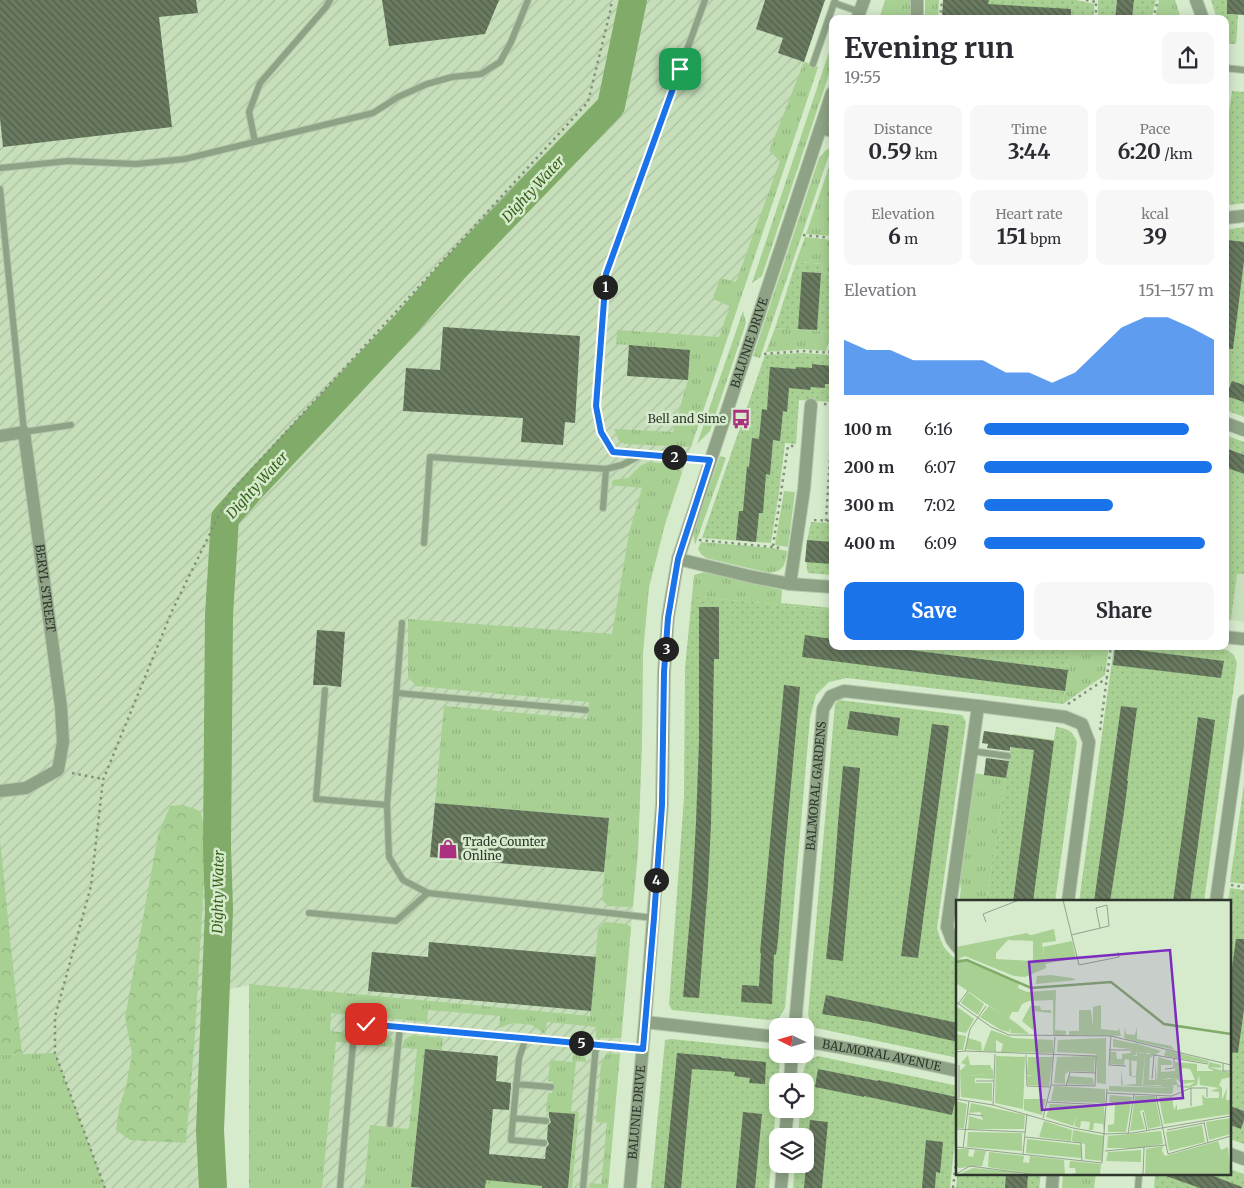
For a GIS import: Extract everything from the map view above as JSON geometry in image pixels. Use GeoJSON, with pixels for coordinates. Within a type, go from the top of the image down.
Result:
{"type":"FeatureCollection","features":[{"type":"Feature","properties":{"kind":"street"},"geometry":{"type":"LineString","coordinates":[[917,0],[917,15]]}},
{"type":"Feature","properties":{"kind":"street"},"geometry":{"type":"LineString","coordinates":[[1196,0],[1202,15]]}},
{"type":"Feature","properties":{"kind":"street","name":"BALUNIE DRIVE"},"geometry":{"type":"LineString","coordinates":[[630,1188],[662,805],[664,672],[668,618],[678,559],[710,460],[827,130],[829,115]]}},
{"type":"Feature","properties":{"kind":"street"},"geometry":{"type":"LineString","coordinates":[[1229,218],[1244,216]]}},
{"type":"Feature","properties":{"kind":"street"},"geometry":{"type":"LineString","coordinates":[[790,584],[804,490],[811,406]]}},
{"type":"Feature","properties":{"kind":"street"},"geometry":{"type":"LineString","coordinates":[[1229,424],[1244,430]]}},
{"type":"Feature","properties":{"kind":"street"},"geometry":{"type":"LineString","coordinates":[[0,436],[24,432]]}},
{"type":"Feature","properties":{"kind":"street","name":"BERYL STREET"},"geometry":{"type":"LineString","coordinates":[[24,432],[61,707],[63,742],[58,770]]}},
{"type":"Feature","properties":{"kind":"street"},"geometry":{"type":"LineString","coordinates":[[678,559],[790,584],[829,587]]}},
{"type":"Feature","properties":{"kind":"street"},"geometry":{"type":"LineString","coordinates":[[1229,637],[1244,639]]}},
{"type":"Feature","properties":{"kind":"street","name":"BALMORAL GARDENS"},"geometry":{"type":"LineString","coordinates":[[796,1018],[824,709],[831,696],[844,691],[1065,717],[1082,724],[1089,742]]}},
{"type":"Feature","properties":{"kind":"street"},"geometry":{"type":"LineString","coordinates":[[1216,900],[1244,701]]}},
{"type":"Feature","properties":{"kind":"street"},"geometry":{"type":"LineString","coordinates":[[956,945],[947,927],[978,706]]}},
{"type":"Feature","properties":{"kind":"street"},"geometry":{"type":"LineString","coordinates":[[1068,900],[1089,742]]}},
{"type":"Feature","properties":{"kind":"street"},"geometry":{"type":"LineString","coordinates":[[0,791],[26,788],[58,770]]}},
{"type":"Feature","properties":{"kind":"street"},"geometry":{"type":"LineString","coordinates":[[645,1022],[769,1036]]}},
{"type":"Feature","properties":{"kind":"street","name":"BALMORAL AVENUE"},"geometry":{"type":"LineString","coordinates":[[814,1043],[890,1056],[956,1071]]}},
{"type":"Feature","properties":{"kind":"street"},"geometry":{"type":"LineString","coordinates":[[1232,1155],[1244,1159]]}},
{"type":"Feature","properties":{"kind":"street"},"geometry":{"type":"LineString","coordinates":[[781,1188],[782,1173]]}},
{"type":"Feature","properties":{"kind":"lane"},"geometry":{"type":"LineString","coordinates":[[255,142],[248,112],[260,83],[330,0]]}},
{"type":"Feature","properties":{"kind":"lane"},"geometry":{"type":"LineString","coordinates":[[0,168],[68,161],[136,164],[185,159],[373,113],[398,97],[427,84],[452,77],[480,74],[500,62],[512,42],[528,0]]}},
{"type":"Feature","properties":{"kind":"lane"},"geometry":{"type":"LineString","coordinates":[[705,0],[606,274],[596,406],[601,432],[613,452],[710,460]]}},
{"type":"Feature","properties":{"kind":"lane"},"geometry":{"type":"LineString","coordinates":[[830,15],[835,2],[860,10]]}},
{"type":"Feature","properties":{"kind":"lane"},"geometry":{"type":"LineString","coordinates":[[813,64],[829,19]]}},
{"type":"Feature","properties":{"kind":"lane"},"geometry":{"type":"LineString","coordinates":[[1229,68],[1244,70]]}},
{"type":"Feature","properties":{"kind":"lane"},"geometry":{"type":"LineString","coordinates":[[0,189],[24,432],[72,425]]}},
{"type":"Feature","properties":{"kind":"lane"},"geometry":{"type":"LineString","coordinates":[[424,543],[430,457],[606,469],[622,465],[641,455]]}},
{"type":"Feature","properties":{"kind":"lane"},"geometry":{"type":"LineString","coordinates":[[603,508],[606,469]]}},
{"type":"Feature","properties":{"kind":"lane"},"geometry":{"type":"LineString","coordinates":[[402,623],[387,805],[389,857],[403,880],[428,893],[654,918]]}},
{"type":"Feature","properties":{"kind":"lane"},"geometry":{"type":"LineString","coordinates":[[324,690],[316,799],[387,805]]}},
{"type":"Feature","properties":{"kind":"lane"},"geometry":{"type":"LineString","coordinates":[[397,692],[586,710]]}},
{"type":"Feature","properties":{"kind":"lane"},"geometry":{"type":"LineString","coordinates":[[971,751],[1008,756]]}},
{"type":"Feature","properties":{"kind":"lane"},"geometry":{"type":"LineString","coordinates":[[309,913],[396,921],[428,893]]}},
{"type":"Feature","properties":{"kind":"lane"},"geometry":{"type":"LineString","coordinates":[[340,1188],[353,1044],[357,1032],[366,1024],[643,1049]]}},
{"type":"Feature","properties":{"kind":"lane"},"geometry":{"type":"LineString","coordinates":[[390,1124],[400,1027]]}},
{"type":"Feature","properties":{"kind":"lane"},"geometry":{"type":"LineString","coordinates":[[526,1038],[518,1058],[511,1140],[544,1143]]}},
{"type":"Feature","properties":{"kind":"lane"},"geometry":{"type":"LineString","coordinates":[[583,1188],[596,1045]]}},
{"type":"Feature","properties":{"kind":"lane"},"geometry":{"type":"LineString","coordinates":[[516,1084],[550,1087]]}},
{"type":"Feature","properties":{"kind":"lane"},"geometry":{"type":"LineString","coordinates":[[513,1118],[546,1121]]}},
{"type":"Feature","properties":{"kind":"path"},"geometry":{"type":"LineString","coordinates":[[105,1188],[55,1054],[55,1017],[91,886],[104,780],[172,611],[230,493],[588,102],[612,0]]}},
{"type":"Feature","properties":{"kind":"path"},"geometry":{"type":"LineString","coordinates":[[940,15],[942,0]]}},
{"type":"Feature","properties":{"kind":"path"},"geometry":{"type":"LineString","coordinates":[[1086,0],[1096,1],[1096,15]]}},
{"type":"Feature","properties":{"kind":"path"},"geometry":{"type":"LineString","coordinates":[[1154,15],[1158,0]]}},
{"type":"Feature","properties":{"kind":"path"},"geometry":{"type":"LineString","coordinates":[[803,235],[829,238]]}},
{"type":"Feature","properties":{"kind":"path"},"geometry":{"type":"LineString","coordinates":[[764,354],[803,351],[829,353]]}},
{"type":"Feature","properties":{"kind":"path"},"geometry":{"type":"LineString","coordinates":[[800,520],[826,521],[829,472]]}},
{"type":"Feature","properties":{"kind":"path"},"geometry":{"type":"LineString","coordinates":[[699,540],[773,546],[795,550]]}},
{"type":"Feature","properties":{"kind":"path"},"geometry":{"type":"LineString","coordinates":[[1089,742],[1100,732],[1110,650]]}},
{"type":"Feature","properties":{"kind":"path"},"geometry":{"type":"LineString","coordinates":[[1065,717],[1067,704],[1107,677]]}},
{"type":"Feature","properties":{"kind":"path"},"geometry":{"type":"LineString","coordinates":[[58,770],[104,780]]}},
{"type":"Feature","properties":{"kind":"path"},"geometry":{"type":"LineString","coordinates":[[953,1188],[956,1162]]}},
{"type":"Feature","properties":{"kind":"shaded area"},"geometry":{"type":"Polygon","coordinates":[[[0,0],[825,0],[804,61],[818,67],[665,524],[649,587],[643,652],[638,851],[608,1188],[249,1188],[249,985],[216,992],[210,1130],[213,1188],[0,1188],[0,0]]]}},
{"type":"Feature","properties":{"kind":"shaded area"},"geometry":{"type":"Polygon","coordinates":[[[1237,573],[1244,574],[1244,622],[1231,620],[1237,573]]]}},
{"type":"Feature","properties":{"kind":"green space"},"geometry":{"type":"Polygon","coordinates":[[[885,0],[911,0],[911,15],[880,15],[885,0]]]}},
{"type":"Feature","properties":{"kind":"green space"},"geometry":{"type":"Polygon","coordinates":[[[925,0],[939,0],[938,15],[925,15],[925,0]]]}},
{"type":"Feature","properties":{"kind":"green space"},"geometry":{"type":"Polygon","coordinates":[[[943,0],[1076,0],[1094,4],[1094,15],[942,15],[943,0]]]}},
{"type":"Feature","properties":{"kind":"green space"},"geometry":{"type":"Polygon","coordinates":[[[1098,0],[1117,0],[1115,15],[1098,15],[1098,0]]]}},
{"type":"Feature","properties":{"kind":"green space"},"geometry":{"type":"Polygon","coordinates":[[[1134,0],[1156,0],[1152,15],[1132,15],[1134,0]]]}},
{"type":"Feature","properties":{"kind":"green space"},"geometry":{"type":"Polygon","coordinates":[[[1159,0],[1175,0],[1180,15],[1156,15],[1159,0]]]}},
{"type":"Feature","properties":{"kind":"green space"},"geometry":{"type":"Polygon","coordinates":[[[1211,0],[1227,0],[1227,14],[1238,15],[1236,44],[1229,44],[1229,15],[1216,15],[1211,0]]]}},
{"type":"Feature","properties":{"kind":"green space"},"geometry":{"type":"Polygon","coordinates":[[[829,52],[829,74],[762,276],[752,283],[829,52]]]}},
{"type":"Feature","properties":{"kind":"green space"},"geometry":{"type":"Polygon","coordinates":[[[804,62],[818,67],[691,447],[626,444],[619,441],[614,429],[673,432],[688,380],[690,350],[616,344],[617,330],[719,337],[730,306],[713,299],[720,278],[736,282],[780,161],[769,151],[804,62]]]}},
{"type":"Feature","properties":{"kind":"green space"},"geometry":{"type":"Polygon","coordinates":[[[1232,91],[1244,92],[1244,203],[1231,205],[1229,204],[1229,112],[1232,91]]]}},
{"type":"Feature","properties":{"kind":"green space"},"geometry":{"type":"Polygon","coordinates":[[[829,148],[829,155],[760,358],[753,356],[819,158],[829,148]]]}},
{"type":"Feature","properties":{"kind":"green space"},"geometry":{"type":"Polygon","coordinates":[[[829,167],[829,236],[806,234],[829,167]]]}},
{"type":"Feature","properties":{"kind":"green space"},"geometry":{"type":"Polygon","coordinates":[[[1244,227],[1244,417],[1229,411],[1229,229],[1244,227]]]}},
{"type":"Feature","properties":{"kind":"green space"},"geometry":{"type":"Polygon","coordinates":[[[805,237],[829,240],[829,274],[822,273],[823,264],[796,262],[805,237]]]}},
{"type":"Feature","properties":{"kind":"green space"},"geometry":{"type":"Polygon","coordinates":[[[796,262],[823,264],[822,273],[829,274],[829,332],[775,328],[796,262]]]}},
{"type":"Feature","properties":{"kind":"green space"},"geometry":{"type":"Polygon","coordinates":[[[743,311],[746,323],[710,431],[697,444],[743,311]]]}},
{"type":"Feature","properties":{"kind":"green space"},"geometry":{"type":"Polygon","coordinates":[[[775,328],[829,332],[826,351],[803,349],[766,352],[775,328]]]}},
{"type":"Feature","properties":{"kind":"green space"},"geometry":{"type":"Polygon","coordinates":[[[803,353],[829,355],[829,402],[799,400],[796,444],[785,443],[771,543],[702,538],[765,355],[803,353]]]}},
{"type":"Feature","properties":{"kind":"green space"},"geometry":{"type":"Polygon","coordinates":[[[1229,436],[1244,442],[1244,574],[1237,574],[1231,620],[1229,621],[1229,436]]]}},
{"type":"Feature","properties":{"kind":"green space"},"geometry":{"type":"Polygon","coordinates":[[[720,456],[726,458],[695,545],[693,533],[720,456]]]}},
{"type":"Feature","properties":{"kind":"green space"},"geometry":{"type":"Polygon","coordinates":[[[648,462],[669,464],[682,472],[665,524],[649,587],[643,652],[638,851],[633,905],[628,907],[609,906],[602,900],[609,818],[435,803],[444,706],[587,719],[589,702],[416,686],[408,677],[408,619],[612,634],[629,533],[642,488],[611,485],[613,480],[628,478],[640,466],[648,462]]]}},
{"type":"Feature","properties":{"kind":"green space"},"geometry":{"type":"Polygon","coordinates":[[[784,491],[795,492],[788,547],[775,545],[784,491]]]}},
{"type":"Feature","properties":{"kind":"green space"},"geometry":{"type":"Polygon","coordinates":[[[811,522],[829,523],[829,575],[808,573],[806,548],[811,522]]]}},
{"type":"Feature","properties":{"kind":"green space"},"geometry":{"type":"Polygon","coordinates":[[[701,542],[773,548],[787,551],[786,560],[781,569],[769,573],[706,558],[698,549],[701,542]]]}},
{"type":"Feature","properties":{"kind":"green space"},"geometry":{"type":"Polygon","coordinates":[[[705,572],[782,590],[781,603],[829,608],[829,610],[692,596],[694,575],[705,572]]]}},
{"type":"Feature","properties":{"kind":"green space"},"geometry":{"type":"Polygon","coordinates":[[[692,596],[829,610],[829,650],[1070,650],[1063,704],[847,678],[829,682],[816,695],[810,718],[785,1008],[779,1018],[769,1018],[769,1020],[672,1010],[669,1005],[684,797],[685,668],[692,596]]]}},
{"type":"Feature","properties":{"kind":"green space"},"geometry":{"type":"Polygon","coordinates":[[[1070,650],[1108,650],[1105,675],[1063,704],[1070,650]]]}},
{"type":"Feature","properties":{"kind":"green space"},"geometry":{"type":"Polygon","coordinates":[[[1113,650],[1227,650],[1234,655],[1237,663],[1204,900],[1079,900],[1113,650]]]}},
{"type":"Feature","properties":{"kind":"green space"},"geometry":{"type":"Polygon","coordinates":[[[839,700],[962,715],[966,722],[937,928],[944,946],[956,958],[956,1058],[816,1028],[814,1018],[809,1018],[808,1015],[835,704],[839,700]]]}},
{"type":"Feature","properties":{"kind":"green space"},"geometry":{"type":"Polygon","coordinates":[[[1056,727],[1069,731],[1077,742],[1055,900],[986,900],[1013,734],[1054,740],[1056,727]]]}},
{"type":"Feature","properties":{"kind":"green space"},"geometry":{"type":"Polygon","coordinates":[[[973,773],[1006,778],[986,900],[959,900],[961,889],[959,877],[973,773]]]}},
{"type":"Feature","properties":{"kind":"green space"},"geometry":{"type":"Polygon","coordinates":[[[1244,784],[1244,884],[1230,882],[1244,784]]]}},
{"type":"Feature","properties":{"kind":"green space"},"geometry":{"type":"Polygon","coordinates":[[[183,805],[200,811],[204,824],[204,878],[195,1035],[186,1143],[130,1140],[116,1130],[132,1054],[125,1018],[158,835],[170,806],[183,805]]]}},
{"type":"Feature","properties":{"kind":"green space"},"geometry":{"type":"Polygon","coordinates":[[[0,840],[22,1054],[0,1055],[0,840]]]}},
{"type":"Feature","properties":{"kind":"green space"},"geometry":{"type":"Polygon","coordinates":[[[1230,888],[1244,890],[1244,1144],[1232,1140],[1232,900],[1228,900],[1230,888]]]}},
{"type":"Feature","properties":{"kind":"green space"},"geometry":{"type":"Polygon","coordinates":[[[605,922],[626,924],[631,927],[621,1038],[596,1038],[596,1027],[547,1022],[545,1034],[532,1025],[513,1023],[499,1028],[500,1016],[428,1010],[427,1022],[331,1013],[330,1031],[348,1033],[347,1043],[336,1042],[322,1188],[249,1188],[249,984],[590,1016],[598,929],[605,922]]]}},
{"type":"Feature","properties":{"kind":"green space"},"geometry":{"type":"Polygon","coordinates":[[[370,1031],[386,1033],[392,1039],[393,1047],[360,1045],[363,1036],[370,1031]]]}},
{"type":"Feature","properties":{"kind":"green space"},"geometry":{"type":"Polygon","coordinates":[[[412,1035],[443,1038],[442,1050],[425,1049],[411,1187],[423,1188],[364,1188],[370,1125],[409,1129],[417,1049],[402,1048],[404,1040],[412,1035]]]}},
{"type":"Feature","properties":{"kind":"green space"},"geometry":{"type":"Polygon","coordinates":[[[671,1039],[769,1049],[769,1063],[780,1063],[779,1073],[769,1073],[769,1118],[775,1118],[774,1128],[769,1128],[769,1188],[651,1188],[665,1040],[671,1039]]]}},
{"type":"Feature","properties":{"kind":"green space"},"geometry":{"type":"Polygon","coordinates":[[[574,1050],[583,1053],[587,1062],[576,1061],[571,1111],[579,1112],[572,1188],[568,1188],[575,1115],[546,1112],[548,1093],[552,1093],[553,1082],[548,1081],[550,1060],[572,1062],[574,1050]]]}},
{"type":"Feature","properties":{"kind":"green space"},"geometry":{"type":"Polygon","coordinates":[[[55,1053],[105,1188],[0,1188],[0,1055],[55,1053]]]}},
{"type":"Feature","properties":{"kind":"green space"},"geometry":{"type":"Polygon","coordinates":[[[607,1053],[620,1054],[608,1188],[590,1188],[590,1183],[601,1184],[607,1123],[596,1122],[601,1064],[607,1053]]]}},
{"type":"Feature","properties":{"kind":"green space"},"geometry":{"type":"Polygon","coordinates":[[[818,1056],[956,1086],[956,1140],[950,1188],[793,1188],[794,1173],[814,1173],[814,1128],[799,1128],[799,1118],[814,1118],[814,1073],[804,1073],[806,1063],[814,1063],[814,1058],[818,1056]]]}},
{"type":"Feature","properties":{"kind":"green space"},"geometry":{"type":"Polygon","coordinates":[[[1232,1170],[1244,1174],[1244,1188],[1154,1188],[1155,1176],[1232,1176],[1232,1170]]]}},
{"type":"Feature","properties":{"kind":"green space"},"geometry":{"type":"Polygon","coordinates":[[[957,1176],[1041,1176],[1039,1188],[956,1188],[957,1176]]]}},
{"type":"Feature","properties":{"kind":"green space"},"geometry":{"type":"Polygon","coordinates":[[[1063,1176],[1096,1176],[1094,1188],[1062,1188],[1063,1176]]]}},
{"type":"Feature","properties":{"kind":"green space"},"geometry":{"type":"Polygon","coordinates":[[[486,1180],[542,1185],[542,1188],[485,1188],[486,1180]]]}},
{"type":"Feature","properties":{"kind":"building"},"geometry":{"type":"Polygon","coordinates":[[[0,0],[196,0],[198,13],[159,17],[172,127],[3,147],[0,118],[0,0]]]}},
{"type":"Feature","properties":{"kind":"building"},"geometry":{"type":"Polygon","coordinates":[[[382,0],[499,0],[485,34],[389,46],[382,0]]]}},
{"type":"Feature","properties":{"kind":"building"},"geometry":{"type":"Polygon","coordinates":[[[765,0],[825,0],[804,62],[778,53],[783,38],[756,29],[765,0]]]}},
{"type":"Feature","properties":{"kind":"building"},"geometry":{"type":"Polygon","coordinates":[[[943,0],[989,0],[988,4],[1071,9],[1071,15],[942,15],[943,0]]]}},
{"type":"Feature","properties":{"kind":"building"},"geometry":{"type":"Polygon","coordinates":[[[1117,0],[1134,0],[1132,15],[1115,15],[1117,0]]]}},
{"type":"Feature","properties":{"kind":"building"},"geometry":{"type":"Polygon","coordinates":[[[1227,0],[1244,0],[1244,15],[1227,14],[1227,0]]]}},
{"type":"Feature","properties":{"kind":"building"},"geometry":{"type":"Polygon","coordinates":[[[1229,240],[1244,242],[1244,261],[1233,349],[1229,349],[1229,240]]]}},
{"type":"Feature","properties":{"kind":"building"},"geometry":{"type":"Polygon","coordinates":[[[802,272],[821,273],[817,330],[798,329],[802,272]]]}},
{"type":"Feature","properties":{"kind":"building"},"geometry":{"type":"Polygon","coordinates":[[[443,327],[580,336],[575,423],[565,422],[563,445],[521,442],[523,418],[403,411],[406,368],[440,370],[443,327]]]}},
{"type":"Feature","properties":{"kind":"building"},"geometry":{"type":"Polygon","coordinates":[[[629,345],[690,350],[688,380],[627,376],[629,345]]]}},
{"type":"Feature","properties":{"kind":"building"},"geometry":{"type":"Polygon","coordinates":[[[812,364],[829,366],[829,384],[825,384],[825,388],[811,387],[810,390],[789,388],[787,412],[783,411],[780,441],[773,440],[770,475],[766,474],[763,513],[759,513],[756,542],[736,540],[739,511],[743,511],[747,466],[749,467],[752,438],[759,439],[762,409],[767,410],[770,367],[812,368],[812,364]]]}},
{"type":"Feature","properties":{"kind":"building"},"geometry":{"type":"Polygon","coordinates":[[[1232,381],[1244,385],[1244,402],[1229,397],[1229,388],[1232,381]]]}},
{"type":"Feature","properties":{"kind":"building"},"geometry":{"type":"Polygon","coordinates":[[[1229,449],[1244,455],[1244,474],[1229,468],[1229,449]]]}},
{"type":"Feature","properties":{"kind":"building"},"geometry":{"type":"Polygon","coordinates":[[[807,540],[829,542],[829,564],[805,562],[807,540]]]}},
{"type":"Feature","properties":{"kind":"building"},"geometry":{"type":"Polygon","coordinates":[[[699,607],[719,607],[719,659],[714,659],[711,824],[699,998],[683,997],[696,822],[699,741],[699,607]]]}},
{"type":"Feature","properties":{"kind":"building"},"geometry":{"type":"Polygon","coordinates":[[[317,630],[345,632],[341,687],[313,685],[317,630]]]}},
{"type":"Feature","properties":{"kind":"building"},"geometry":{"type":"Polygon","coordinates":[[[805,635],[829,639],[829,650],[910,650],[1068,670],[1065,691],[802,657],[805,635]]]}},
{"type":"Feature","properties":{"kind":"building"},"geometry":{"type":"Polygon","coordinates":[[[1115,650],[1137,650],[1224,661],[1221,678],[1113,665],[1115,650]]]}},
{"type":"Feature","properties":{"kind":"building"},"geometry":{"type":"Polygon","coordinates":[[[784,685],[800,687],[778,940],[776,955],[774,954],[772,1004],[741,1002],[742,985],[759,986],[760,953],[784,685]]]}},
{"type":"Feature","properties":{"kind":"building"},"geometry":{"type":"Polygon","coordinates":[[[1121,706],[1137,708],[1110,900],[1094,900],[1121,706]]]}},
{"type":"Feature","properties":{"kind":"building"},"geometry":{"type":"Polygon","coordinates":[[[850,711],[900,718],[898,736],[847,729],[850,711]]]}},
{"type":"Feature","properties":{"kind":"building"},"geometry":{"type":"Polygon","coordinates":[[[1198,717],[1215,720],[1190,900],[1173,900],[1198,717]]]}},
{"type":"Feature","properties":{"kind":"building"},"geometry":{"type":"Polygon","coordinates":[[[932,724],[949,726],[918,958],[901,956],[932,724]]]}},
{"type":"Feature","properties":{"kind":"building"},"geometry":{"type":"Polygon","coordinates":[[[984,731],[1054,741],[1033,900],[1013,900],[1034,750],[1010,747],[1010,751],[987,748],[988,744],[982,743],[984,731]]]}},
{"type":"Feature","properties":{"kind":"building"},"geometry":{"type":"Polygon","coordinates":[[[986,758],[1009,761],[1006,778],[984,775],[986,758]]]}},
{"type":"Feature","properties":{"kind":"building"},"geometry":{"type":"Polygon","coordinates":[[[843,766],[860,768],[843,961],[826,959],[843,766]]]}},
{"type":"Feature","properties":{"kind":"building"},"geometry":{"type":"Polygon","coordinates":[[[435,803],[609,818],[604,872],[430,857],[435,803]]]}},
{"type":"Feature","properties":{"kind":"building"},"geometry":{"type":"Polygon","coordinates":[[[1236,939],[1244,939],[1244,1009],[1238,1053],[1232,1052],[1232,968],[1236,939]]]}},
{"type":"Feature","properties":{"kind":"building"},"geometry":{"type":"Polygon","coordinates":[[[429,942],[596,957],[591,1011],[368,991],[372,952],[428,957],[429,942]]]}},
{"type":"Feature","properties":{"kind":"building"},"geometry":{"type":"Polygon","coordinates":[[[826,995],[956,1023],[956,1042],[870,1022],[822,1014],[826,995]]]}},
{"type":"Feature","properties":{"kind":"building"},"geometry":{"type":"Polygon","coordinates":[[[425,1049],[498,1056],[496,1081],[511,1083],[509,1110],[493,1109],[489,1154],[545,1159],[546,1148],[549,1144],[547,1139],[548,1125],[551,1122],[549,1112],[575,1114],[568,1188],[542,1188],[542,1186],[486,1180],[485,1188],[411,1187],[425,1049]]]}},
{"type":"Feature","properties":{"kind":"building"},"geometry":{"type":"Polygon","coordinates":[[[677,1053],[766,1062],[765,1084],[749,1083],[750,1078],[734,1076],[735,1072],[692,1069],[681,1188],[664,1188],[677,1053]]]}},
{"type":"Feature","properties":{"kind":"building"},"geometry":{"type":"Polygon","coordinates":[[[818,1069],[956,1097],[952,1115],[815,1087],[818,1069]]]}},
{"type":"Feature","properties":{"kind":"building"},"geometry":{"type":"Polygon","coordinates":[[[1232,1107],[1244,1111],[1241,1129],[1232,1126],[1232,1107]]]}},
{"type":"Feature","properties":{"kind":"building"},"geometry":{"type":"Polygon","coordinates":[[[743,1112],[762,1114],[755,1188],[736,1188],[743,1112]]]}},
{"type":"Feature","properties":{"kind":"building"},"geometry":{"type":"Polygon","coordinates":[[[810,1120],[828,1122],[822,1188],[804,1188],[805,1173],[814,1173],[814,1128],[809,1128],[810,1120]]]}},
{"type":"Feature","properties":{"kind":"building"},"geometry":{"type":"Polygon","coordinates":[[[926,1140],[943,1142],[940,1173],[936,1172],[935,1188],[922,1188],[926,1140]]]}},
{"type":"Feature","properties":{"kind":"building"},"geometry":{"type":"Polygon","coordinates":[[[1006,1176],[1028,1176],[1027,1188],[1005,1188],[1006,1176]]]}},
{"type":"Feature","properties":{"kind":"building"},"geometry":{"type":"Polygon","coordinates":[[[1166,1176],[1213,1176],[1242,1187],[1242,1188],[1200,1188],[1166,1176]]]}},
{"type":"Feature","properties":{"kind":"waterway","name":"Dighty Water"},"geometry":{"type":"LineString","coordinates":[[213,1188],[210,1130],[219,910],[217,847],[219,615],[225,518],[406,324],[455,268],[611,106],[633,0]]}},
{"type":"Feature","properties":{"kind":"place","name":"Bell and Sime"},"geometry":{"type":"Point","coordinates":[741,419]}},
{"type":"Feature","properties":{"kind":"place","name":"Trade Counter Online"},"geometry":{"type":"Point","coordinates":[448,849]}},
{"type":"Feature","properties":{"kind":"route"},"geometry":{"type":"LineString","coordinates":[[366,1024],[643,1049],[662,805],[664,672],[668,618],[678,559],[710,460],[613,452],[601,432],[596,406],[606,274],[680,69]]}}]}
